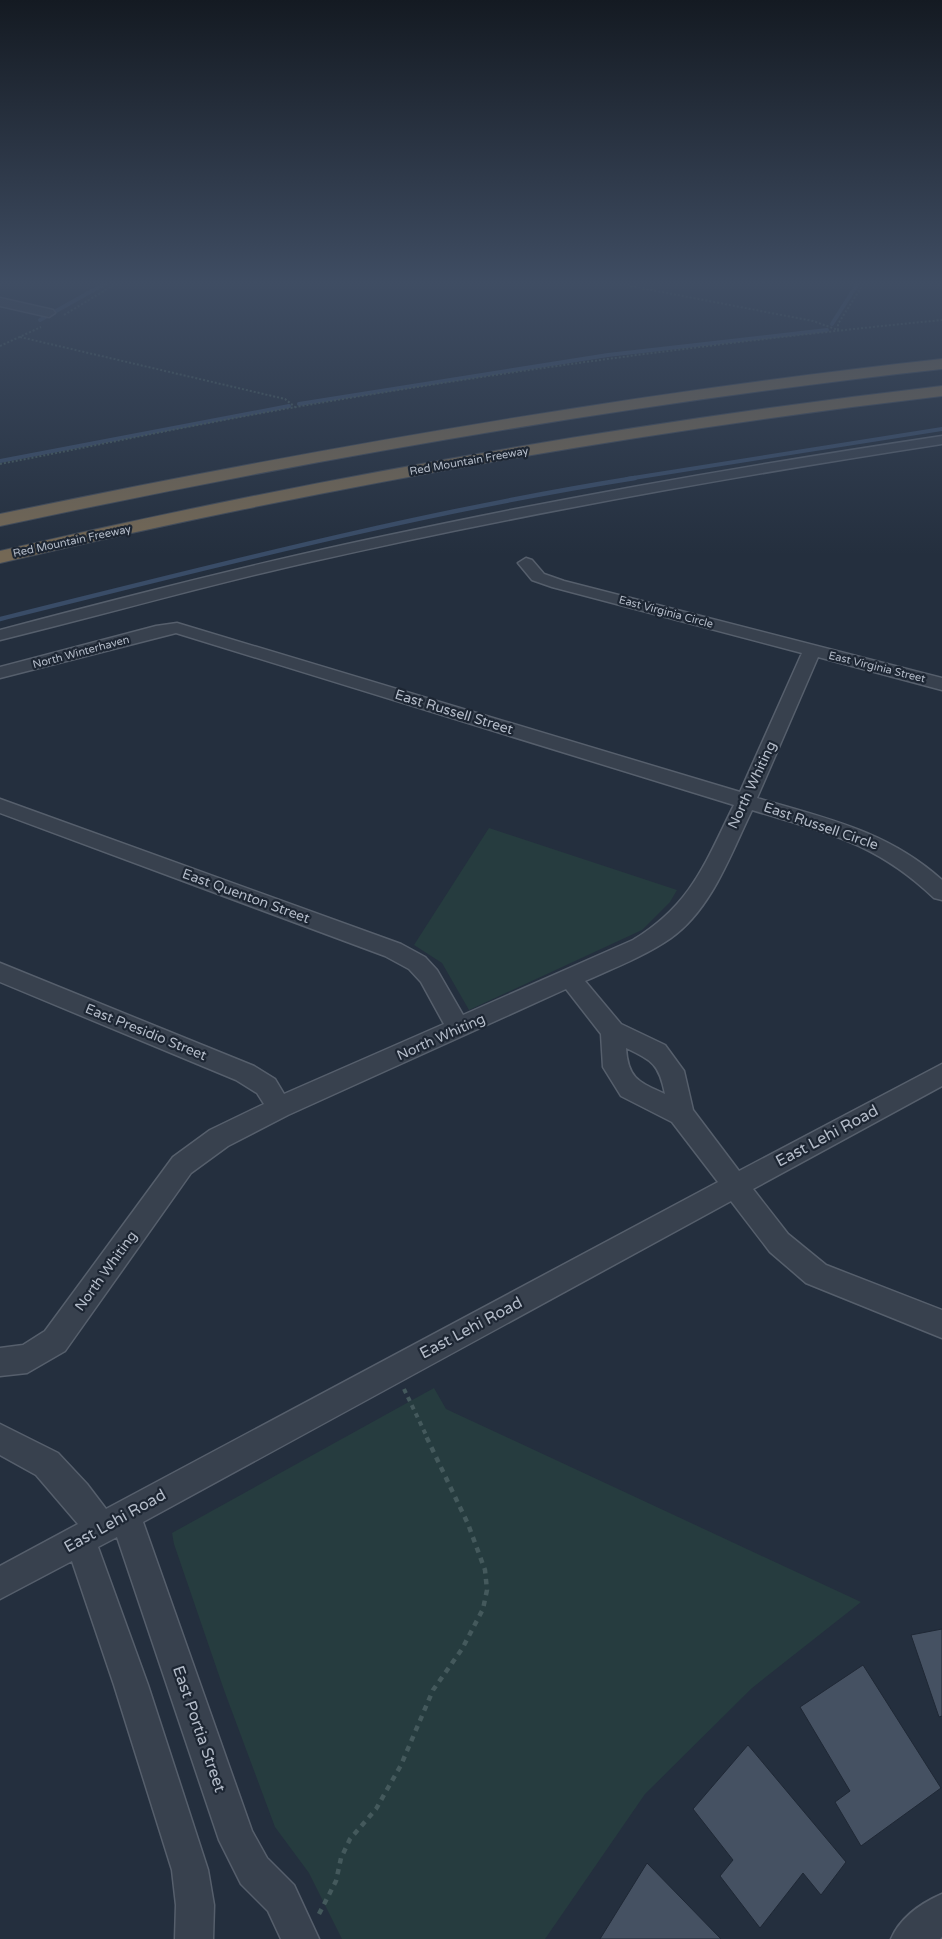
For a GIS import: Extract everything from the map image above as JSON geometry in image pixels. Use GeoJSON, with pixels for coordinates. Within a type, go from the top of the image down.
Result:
{"type":"FeatureCollection","features":[{"type":"Feature","properties":{"kind":"highway"},"geometry":{"type":"LineString","coordinates":[[0,520],[383,444],[515,421],[679,396],[864,373]]}},
{"type":"Feature","properties":{"kind":"highway","name":"Red Mountain Freeway"},"geometry":{"type":"LineString","coordinates":[[0,557],[398,474],[535,449],[704,422],[942,391]]}},
{"type":"Feature","properties":{"kind":"street"},"geometry":{"type":"LineString","coordinates":[[0,635],[285,562],[530,509],[715,475],[942,440]]}},
{"type":"Feature","properties":{"kind":"street","name":"East Virginia Circle"},"geometry":{"type":"LineString","coordinates":[[526,563],[538,577],[558,584],[812,651]]}},
{"type":"Feature","properties":{"kind":"street","name":"East Russell Street"},"geometry":{"type":"LineString","coordinates":[[162,630],[177,628],[746,801]]}},
{"type":"Feature","properties":{"kind":"street","name":"North Winterhaven"},"geometry":{"type":"LineString","coordinates":[[0,673],[162,630]]}},
{"type":"Feature","properties":{"kind":"street","name":"East Virginia Street"},"geometry":{"type":"LineString","coordinates":[[812,651],[942,684]]}},
{"type":"Feature","properties":{"kind":"street","name":"North Whiting"},"geometry":{"type":"LineString","coordinates":[[0,1362],[27,1359],[54,1341],[182,1165],[219,1138],[278,1108],[460,1029],[641,946],[665,930],[685,911],[703,888],[746,801],[812,651]]}},
{"type":"Feature","properties":{"kind":"street","name":"East Russell Circle"},"geometry":{"type":"LineString","coordinates":[[746,801],[878,844],[913,866],[942,892]]}},
{"type":"Feature","properties":{"kind":"street","name":"East Quenton Street"},"geometry":{"type":"LineString","coordinates":[[0,806],[393,950],[417,963],[429,976],[460,1029]]}},
{"type":"Feature","properties":{"kind":"street","name":"East Presidio Street"},"geometry":{"type":"LineString","coordinates":[[0,972],[246,1073],[266,1086],[278,1108]]}},
{"type":"Feature","properties":{"kind":"street"},"geometry":{"type":"LineString","coordinates":[[570,978],[613,1031],[657,1052],[672,1071],[681,1114],[779,1244],[816,1274],[942,1324]]}},
{"type":"Feature","properties":{"kind":"street"},"geometry":{"type":"LineString","coordinates":[[613,1031],[615,1067],[630,1089],[681,1114]]}},
{"type":"Feature","properties":{"kind":"street","name":"East Lehi Road"},"geometry":{"type":"LineString","coordinates":[[0,1583],[942,1074]]}},
{"type":"Feature","properties":{"kind":"street"},"geometry":{"type":"LineString","coordinates":[[0,1439],[47,1464],[76,1495],[102,1528],[131,1685],[190,1870],[195,1905],[194,1939]]}},
{"type":"Feature","properties":{"kind":"street","name":"East Portia Street"},"geometry":{"type":"LineString","coordinates":[[102,1528],[237,1840],[254,1871],[281,1898],[294,1936]]}},
{"type":"Feature","properties":{"kind":"street"},"geometry":{"type":"LineString","coordinates":[[910,1939],[942,1913]]}},
{"type":"Feature","properties":{"kind":"path"},"geometry":{"type":"LineString","coordinates":[[176,373],[285,399],[296,407]]}},
{"type":"Feature","properties":{"kind":"path"},"geometry":{"type":"LineString","coordinates":[[0,464],[296,407],[514,373]]}},
{"type":"Feature","properties":{"kind":"path"},"geometry":{"type":"LineString","coordinates":[[294,1936],[320,1913],[336,1881],[341,1858],[350,1839],[376,1809],[401,1765],[433,1690],[444,1670],[462,1649],[483,1609],[487,1590],[485,1570],[468,1524],[395,1369]]}},
{"type":"Feature","properties":{"kind":"green space"},"geometry":{"type":"Polygon","coordinates":[[[489,828],[677,890],[670,902],[642,930],[469,1010],[442,963],[414,945],[489,828]]]}},
{"type":"Feature","properties":{"kind":"green space"},"geometry":{"type":"Polygon","coordinates":[[[434,1388],[446,1409],[861,1602],[752,1688],[645,1794],[545,1939],[342,1939],[309,1873],[275,1827],[224,1690],[174,1544],[172,1533],[434,1388]]]}},
{"type":"Feature","properties":{"kind":"building"},"geometry":{"type":"Polygon","coordinates":[[[942,1629],[942,1716],[939,1717],[911,1635],[942,1629]]]}},
{"type":"Feature","properties":{"kind":"building"},"geometry":{"type":"Polygon","coordinates":[[[863,1665],[941,1788],[861,1846],[835,1802],[850,1791],[800,1707],[863,1665]]]}},
{"type":"Feature","properties":{"kind":"building"},"geometry":{"type":"Polygon","coordinates":[[[748,1745],[846,1862],[821,1895],[803,1873],[760,1928],[720,1876],[733,1860],[693,1809],[748,1745]]]}},
{"type":"Feature","properties":{"kind":"building"},"geometry":{"type":"Polygon","coordinates":[[[647,1863],[721,1939],[600,1939],[647,1863]]]}},
{"type":"Feature","properties":{"kind":"waterway"},"geometry":{"type":"LineString","coordinates":[[299,404],[491,373]]}},
{"type":"Feature","properties":{"kind":"waterway"},"geometry":{"type":"LineString","coordinates":[[0,461],[289,406]]}},
{"type":"Feature","properties":{"kind":"waterway"},"geometry":{"type":"LineString","coordinates":[[627,479],[942,429]]}},
{"type":"Feature","properties":{"kind":"waterway"},"geometry":{"type":"LineString","coordinates":[[0,619],[237,560],[395,524],[475,507],[635,478]]}}]}
